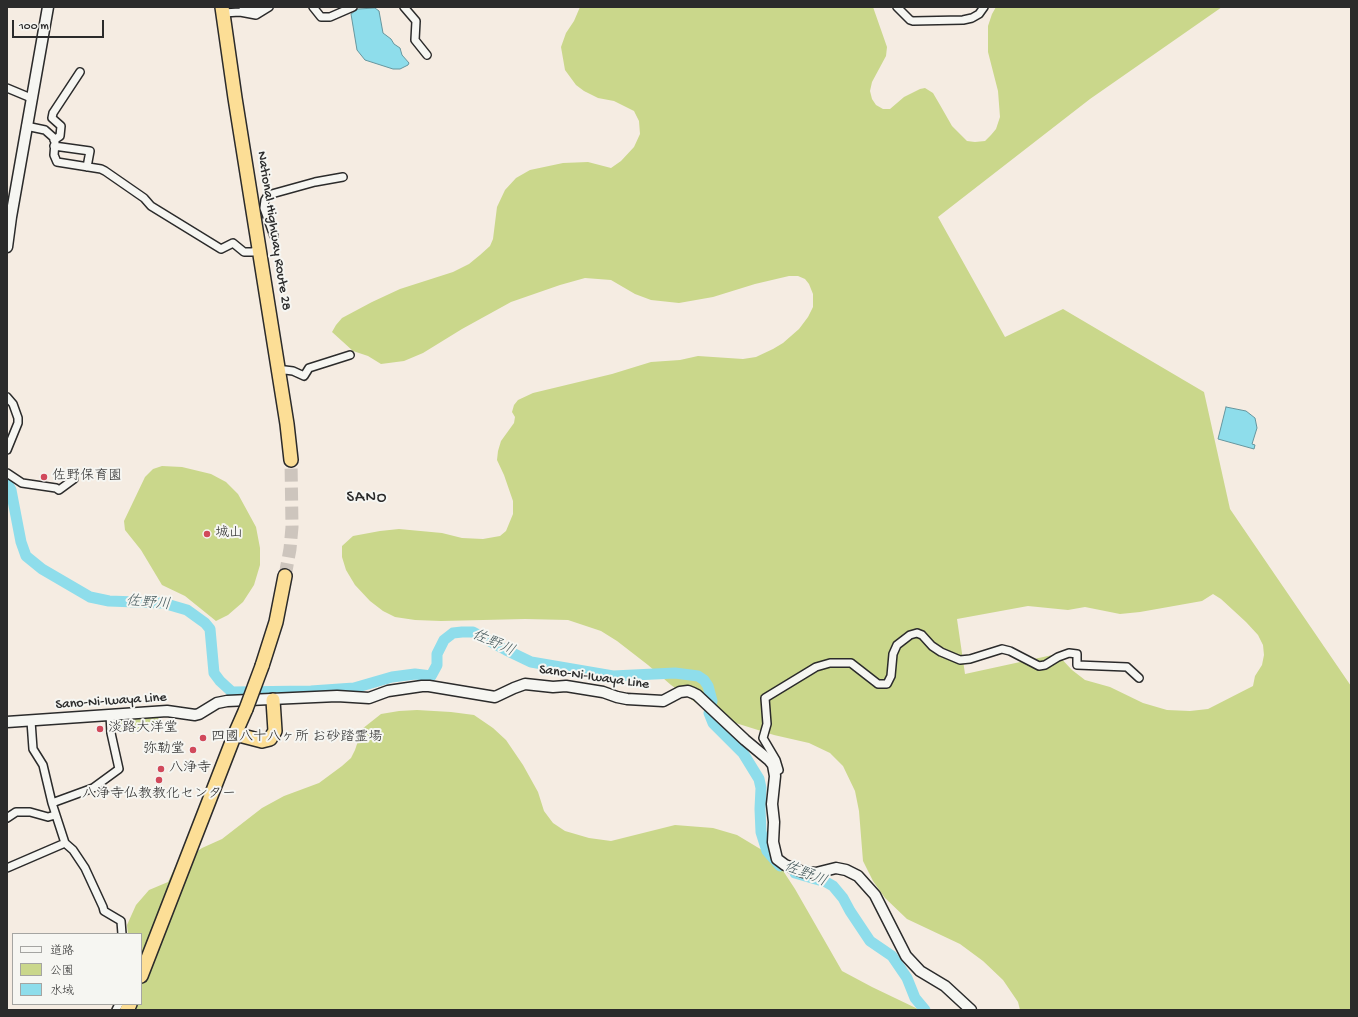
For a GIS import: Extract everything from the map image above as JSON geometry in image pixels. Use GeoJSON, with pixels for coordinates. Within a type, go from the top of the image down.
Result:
{"type":"FeatureCollection","features":[{"type":"Feature","properties":{"kind":"highway","name":"National Highway Route 28"},"geometry":{"type":"LineString","coordinates":[[223,10],[235,98],[287,424],[290,460]]}},
{"type":"Feature","properties":{"kind":"highway"},"geometry":{"type":"LineString","coordinates":[[142,973],[262,666],[276,622],[285,576]]}},
{"type":"Feature","properties":{"kind":"highway"},"geometry":{"type":"LineString","coordinates":[[236,734],[262,741],[270,739],[275,730],[273,700]]}},
{"type":"Feature","properties":{"kind":"main road"},"geometry":{"type":"LineString","coordinates":[[7,247],[10,198],[26,126],[48,7]]}},
{"type":"Feature","properties":{"kind":"main road","name":"Sano-Ni-Iwaya Line"},"geometry":{"type":"LineString","coordinates":[[7,722],[167,711],[194,715],[199,714],[217,703],[337,696],[369,698],[388,691],[422,686],[495,697],[525,684],[554,687],[566,686],[603,692],[620,698],[663,701],[678,693],[688,691],[697,695],[745,740],[769,760],[773,765],[775,772]]}},
{"type":"Feature","properties":{"kind":"main road"},"geometry":{"type":"LineString","coordinates":[[775,772],[772,804],[774,822],[773,842],[777,859],[785,866],[803,872],[816,873],[836,868],[846,870],[858,876],[875,894],[906,956],[920,971],[945,986],[971,1010]]}},
{"type":"Feature","properties":{"kind":"street"},"geometry":{"type":"LineString","coordinates":[[243,7],[266,9]]}},
{"type":"Feature","properties":{"kind":"street"},"geometry":{"type":"LineString","coordinates":[[313,7],[321,17],[330,17],[352,7]]}},
{"type":"Feature","properties":{"kind":"street"},"geometry":{"type":"LineString","coordinates":[[404,7],[416,21],[416,40],[427,55]]}},
{"type":"Feature","properties":{"kind":"street"},"geometry":{"type":"LineString","coordinates":[[897,7],[910,20],[913,21],[963,20],[972,18],[979,14],[984,7]]}},
{"type":"Feature","properties":{"kind":"street"},"geometry":{"type":"LineString","coordinates":[[223,10],[256,15],[266,9]]}},
{"type":"Feature","properties":{"kind":"street"},"geometry":{"type":"LineString","coordinates":[[54,143],[60,136],[61,126],[52,118],[53,113],[80,72]]}},
{"type":"Feature","properties":{"kind":"street"},"geometry":{"type":"LineString","coordinates":[[7,88],[31,98]]}},
{"type":"Feature","properties":{"kind":"street"},"geometry":{"type":"LineString","coordinates":[[26,126],[45,130],[54,143],[54,158],[57,162],[105,170],[144,198],[151,206],[221,249],[233,243],[244,252],[260,250]]}},
{"type":"Feature","properties":{"kind":"street"},"geometry":{"type":"LineString","coordinates":[[54,143],[90,151],[87,167]]}},
{"type":"Feature","properties":{"kind":"street"},"geometry":{"type":"LineString","coordinates":[[274,236],[264,208],[265,200],[268,195],[315,182],[343,177]]}},
{"type":"Feature","properties":{"kind":"street"},"geometry":{"type":"LineString","coordinates":[[278,371],[293,371],[304,376],[308,368],[350,355]]}},
{"type":"Feature","properties":{"kind":"street"},"geometry":{"type":"LineString","coordinates":[[7,397],[13,404],[18,418],[18,423],[7,450]]}},
{"type":"Feature","properties":{"kind":"street"},"geometry":{"type":"LineString","coordinates":[[7,473],[22,483],[56,488],[59,490],[74,479]]}},
{"type":"Feature","properties":{"kind":"street"},"geometry":{"type":"LineString","coordinates":[[775,772],[779,770],[776,760],[763,738],[767,724],[765,698],[816,667],[830,663],[851,663],[878,684],[887,684],[891,676],[893,654],[897,645],[910,635],[917,633],[922,635],[932,646],[941,652],[960,660],[970,659],[1002,649],[1016,654],[1039,666],[1045,665],[1058,657],[1069,654],[1077,654],[1077,665],[1127,667],[1139,678]]}},
{"type":"Feature","properties":{"kind":"street"},"geometry":{"type":"LineString","coordinates":[[52,803],[93,788],[119,769],[111,733],[110,715]]}},
{"type":"Feature","properties":{"kind":"street"},"geometry":{"type":"LineString","coordinates":[[31,721],[33,749],[43,765],[55,815],[65,843],[73,850],[85,868],[104,911],[121,921],[122,933]]}},
{"type":"Feature","properties":{"kind":"street"},"geometry":{"type":"LineString","coordinates":[[7,818],[16,812],[30,812],[48,817],[55,815]]}},
{"type":"Feature","properties":{"kind":"street"},"geometry":{"type":"LineString","coordinates":[[7,868],[65,843]]}},
{"type":"Feature","properties":{"kind":"green space"},"geometry":{"type":"Polygon","coordinates":[[[580,7],[873,7],[887,47],[886,56],[872,82],[870,91],[872,99],[876,105],[883,109],[890,109],[904,97],[925,88],[933,93],[952,126],[967,141],[975,142],[985,141],[991,135],[996,129],[1000,117],[998,91],[988,52],[988,26],[996,7],[1222,7],[1090,99],[938,217],[1005,337],[1063,309],[1204,392],[1230,509],[1351,686],[1351,1010],[1020,1010],[1018,1002],[1003,980],[983,961],[960,944],[907,919],[885,898],[873,881],[863,861],[859,811],[855,791],[843,766],[830,753],[809,743],[774,735],[726,720],[699,705],[671,685],[617,641],[601,631],[568,620],[525,619],[441,621],[415,620],[395,617],[383,611],[370,601],[355,585],[346,570],[342,557],[342,546],[353,536],[399,529],[442,533],[462,538],[483,539],[500,536],[506,531],[513,514],[513,501],[497,460],[501,441],[514,423],[515,417],[512,412],[514,405],[518,400],[533,393],[612,374],[651,362],[680,360],[698,356],[743,359],[756,357],[783,343],[799,329],[813,307],[813,294],[809,284],[805,279],[798,276],[789,276],[755,284],[713,297],[679,303],[651,300],[635,294],[611,280],[585,278],[511,302],[462,329],[423,353],[404,361],[381,364],[368,356],[353,351],[332,332],[342,318],[372,302],[400,289],[453,272],[469,264],[480,255],[490,246],[493,239],[497,207],[505,190],[516,178],[530,170],[563,163],[588,162],[611,168],[621,161],[634,147],[640,134],[639,121],[634,111],[614,101],[598,98],[584,91],[576,85],[565,70],[561,47],[566,33],[574,21],[580,7]],[[1213,594],[1202,601],[1120,614],[1085,607],[1068,610],[1028,606],[957,619],[965,674],[1057,654],[1072,670],[1085,680],[1110,687],[1143,703],[1167,710],[1190,711],[1208,709],[1253,686],[1255,676],[1262,665],[1264,655],[1263,645],[1258,635],[1221,599],[1213,594]]]}},
{"type":"Feature","properties":{"kind":"green space"},"geometry":{"type":"Polygon","coordinates":[[[162,466],[182,467],[211,474],[226,482],[238,494],[256,527],[260,548],[260,565],[254,585],[243,602],[228,615],[216,621],[185,596],[162,585],[141,550],[125,530],[124,521],[145,477],[153,469],[162,466]]]}},
{"type":"Feature","properties":{"kind":"green space"},"geometry":{"type":"Polygon","coordinates":[[[417,710],[474,715],[493,728],[506,740],[523,765],[538,792],[544,811],[553,823],[565,831],[589,838],[611,841],[675,825],[713,828],[737,835],[762,850],[778,863],[795,889],[842,971],[920,1010],[127,1010],[125,1005],[142,1005],[142,933],[128,933],[127,925],[136,905],[149,890],[168,882],[175,867],[202,848],[222,839],[262,808],[284,796],[319,783],[351,758],[362,729],[381,714],[417,710]]]}},
{"type":"Feature","properties":{"kind":"green space"},"geometry":{"type":"Polygon","coordinates":[[[158,717],[163,723],[157,727],[154,722],[133,734],[129,728],[123,732],[117,722],[119,719],[158,717]]]}},
{"type":"Feature","properties":{"kind":"water"},"geometry":{"type":"Polygon","coordinates":[[[375,8],[379,11],[383,33],[400,48],[402,55],[409,63],[400,69],[393,69],[365,60],[357,50],[351,14],[358,9],[375,8]]]}},
{"type":"Feature","properties":{"kind":"water"},"geometry":{"type":"Polygon","coordinates":[[[1226,407],[1246,411],[1255,418],[1257,428],[1252,444],[1255,445],[1254,449],[1218,439],[1226,407]]]}},
{"type":"Feature","properties":{"kind":"waterway","name":"佐野川"},"geometry":{"type":"LineString","coordinates":[[7,483],[11,490],[21,542],[26,556],[42,569],[90,597],[109,601],[163,603],[187,610],[205,623],[210,629],[214,673],[232,692],[311,691],[354,688],[392,677],[415,674],[431,676],[437,665],[437,654],[444,640],[453,633],[462,632],[473,632],[531,662],[613,676],[675,673],[698,676],[704,680],[708,686],[712,701],[709,713],[713,723],[743,753],[759,779],[761,788],[761,832],[767,851],[780,866]]}},
{"type":"Feature","properties":{"kind":"waterway","name":"佐野川"},"geometry":{"type":"LineString","coordinates":[[795,873],[826,882],[833,886],[843,898],[870,941],[892,956],[907,978],[915,998],[925,1010]]}},
{"type":"Feature","properties":{"kind":"tunnel"},"geometry":{"type":"LineString","coordinates":[[285,576],[292,527],[291,460]]}},
{"type":"Feature","properties":{"kind":"place","name":"佐野保育園"},"geometry":{"type":"Point","coordinates":[44,477]}},
{"type":"Feature","properties":{"kind":"place","name":"城山"},"geometry":{"type":"Point","coordinates":[207,534]}},
{"type":"Feature","properties":{"kind":"place","name":"淡路大洋堂"},"geometry":{"type":"Point","coordinates":[100,729]}},
{"type":"Feature","properties":{"kind":"place","name":"四國八十八ヶ所 お砂踏霊場"},"geometry":{"type":"Point","coordinates":[203,738]}},
{"type":"Feature","properties":{"kind":"place","name":"弥勒堂"},"geometry":{"type":"Point","coordinates":[193,750]}},
{"type":"Feature","properties":{"kind":"place","name":"八浄寺"},"geometry":{"type":"Point","coordinates":[161,769]}},
{"type":"Feature","properties":{"kind":"place","name":"八浄寺仏教教化センター"},"geometry":{"type":"Point","coordinates":[159,780]}},
{"type":"Feature","properties":{"kind":"district","name":"SANO"},"geometry":{"type":"Point","coordinates":[367,499]}}]}
